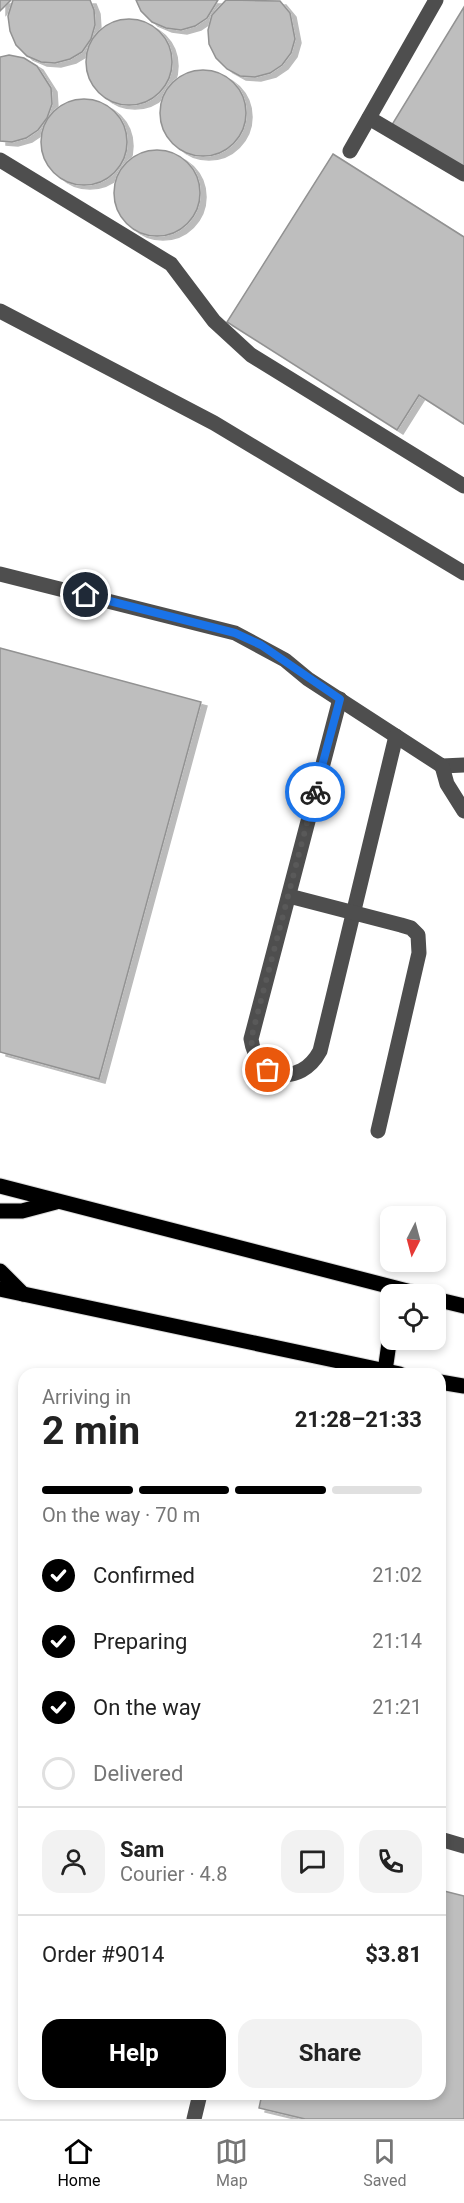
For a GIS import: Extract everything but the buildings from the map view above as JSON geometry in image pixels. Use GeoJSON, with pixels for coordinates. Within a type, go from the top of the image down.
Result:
{"type":"FeatureCollection","features":[{"type":"Feature","properties":{"kind":"main road"},"geometry":{"type":"LineString","coordinates":[[0,1186],[380,1284]]}},
{"type":"Feature","properties":{"kind":"main road"},"geometry":{"type":"LineString","coordinates":[[0,1211],[22,1211],[59,1201]]}},
{"type":"Feature","properties":{"kind":"main road"},"geometry":{"type":"LineString","coordinates":[[0,1271],[23,1294]]}},
{"type":"Feature","properties":{"kind":"main road"},"geometry":{"type":"LineString","coordinates":[[0,1289],[367,1368]]}},
{"type":"Feature","properties":{"kind":"main road"},"geometry":{"type":"LineString","coordinates":[[446,1302],[464,1306]]}},
{"type":"Feature","properties":{"kind":"main road"},"geometry":{"type":"LineString","coordinates":[[390,1350],[390,1368]]}},
{"type":"Feature","properties":{"kind":"main road"},"geometry":{"type":"LineString","coordinates":[[446,1383],[464,1386]]}},
{"type":"Feature","properties":{"kind":"street"},"geometry":{"type":"LineString","coordinates":[[350,151],[435,0]]}},
{"type":"Feature","properties":{"kind":"street"},"geometry":{"type":"LineString","coordinates":[[369,117],[464,174]]}},
{"type":"Feature","properties":{"kind":"street"},"geometry":{"type":"LineString","coordinates":[[0,160],[171,264],[214,321],[250,355],[464,486]]}},
{"type":"Feature","properties":{"kind":"street"},"geometry":{"type":"LineString","coordinates":[[0,311],[214,423],[464,573]]}},
{"type":"Feature","properties":{"kind":"street"},"geometry":{"type":"LineString","coordinates":[[0,574],[235,633],[261,645],[442,766],[464,765]]}},
{"type":"Feature","properties":{"kind":"street"},"geometry":{"type":"LineString","coordinates":[[340,699],[251,1039],[253,1051],[259,1062],[268,1070],[280,1074],[299,1072],[315,1060],[320,1051],[396,736]]}},
{"type":"Feature","properties":{"kind":"street"},"geometry":{"type":"LineString","coordinates":[[442,766],[447,783],[464,811]]}},
{"type":"Feature","properties":{"kind":"street"},"geometry":{"type":"LineString","coordinates":[[288,896],[411,928],[418,935],[420,944],[378,1131]]}},
{"type":"Feature","properties":{"kind":"street"},"geometry":{"type":"LineString","coordinates":[[446,1841],[464,1846]]}},
{"type":"Feature","properties":{"kind":"street"},"geometry":{"type":"LineString","coordinates":[[194,2119],[199,2100]]}},
{"type":"Feature","properties":{"kind":"way so far"},"geometry":{"type":"LineString","coordinates":[[268,1070],[259,1062],[253,1051],[251,1039],[315,792]]}},
{"type":"Feature","properties":{"kind":"route"},"geometry":{"type":"LineString","coordinates":[[86,595],[235,633],[285,660],[308,679],[340,699],[315,792]]}}]}
